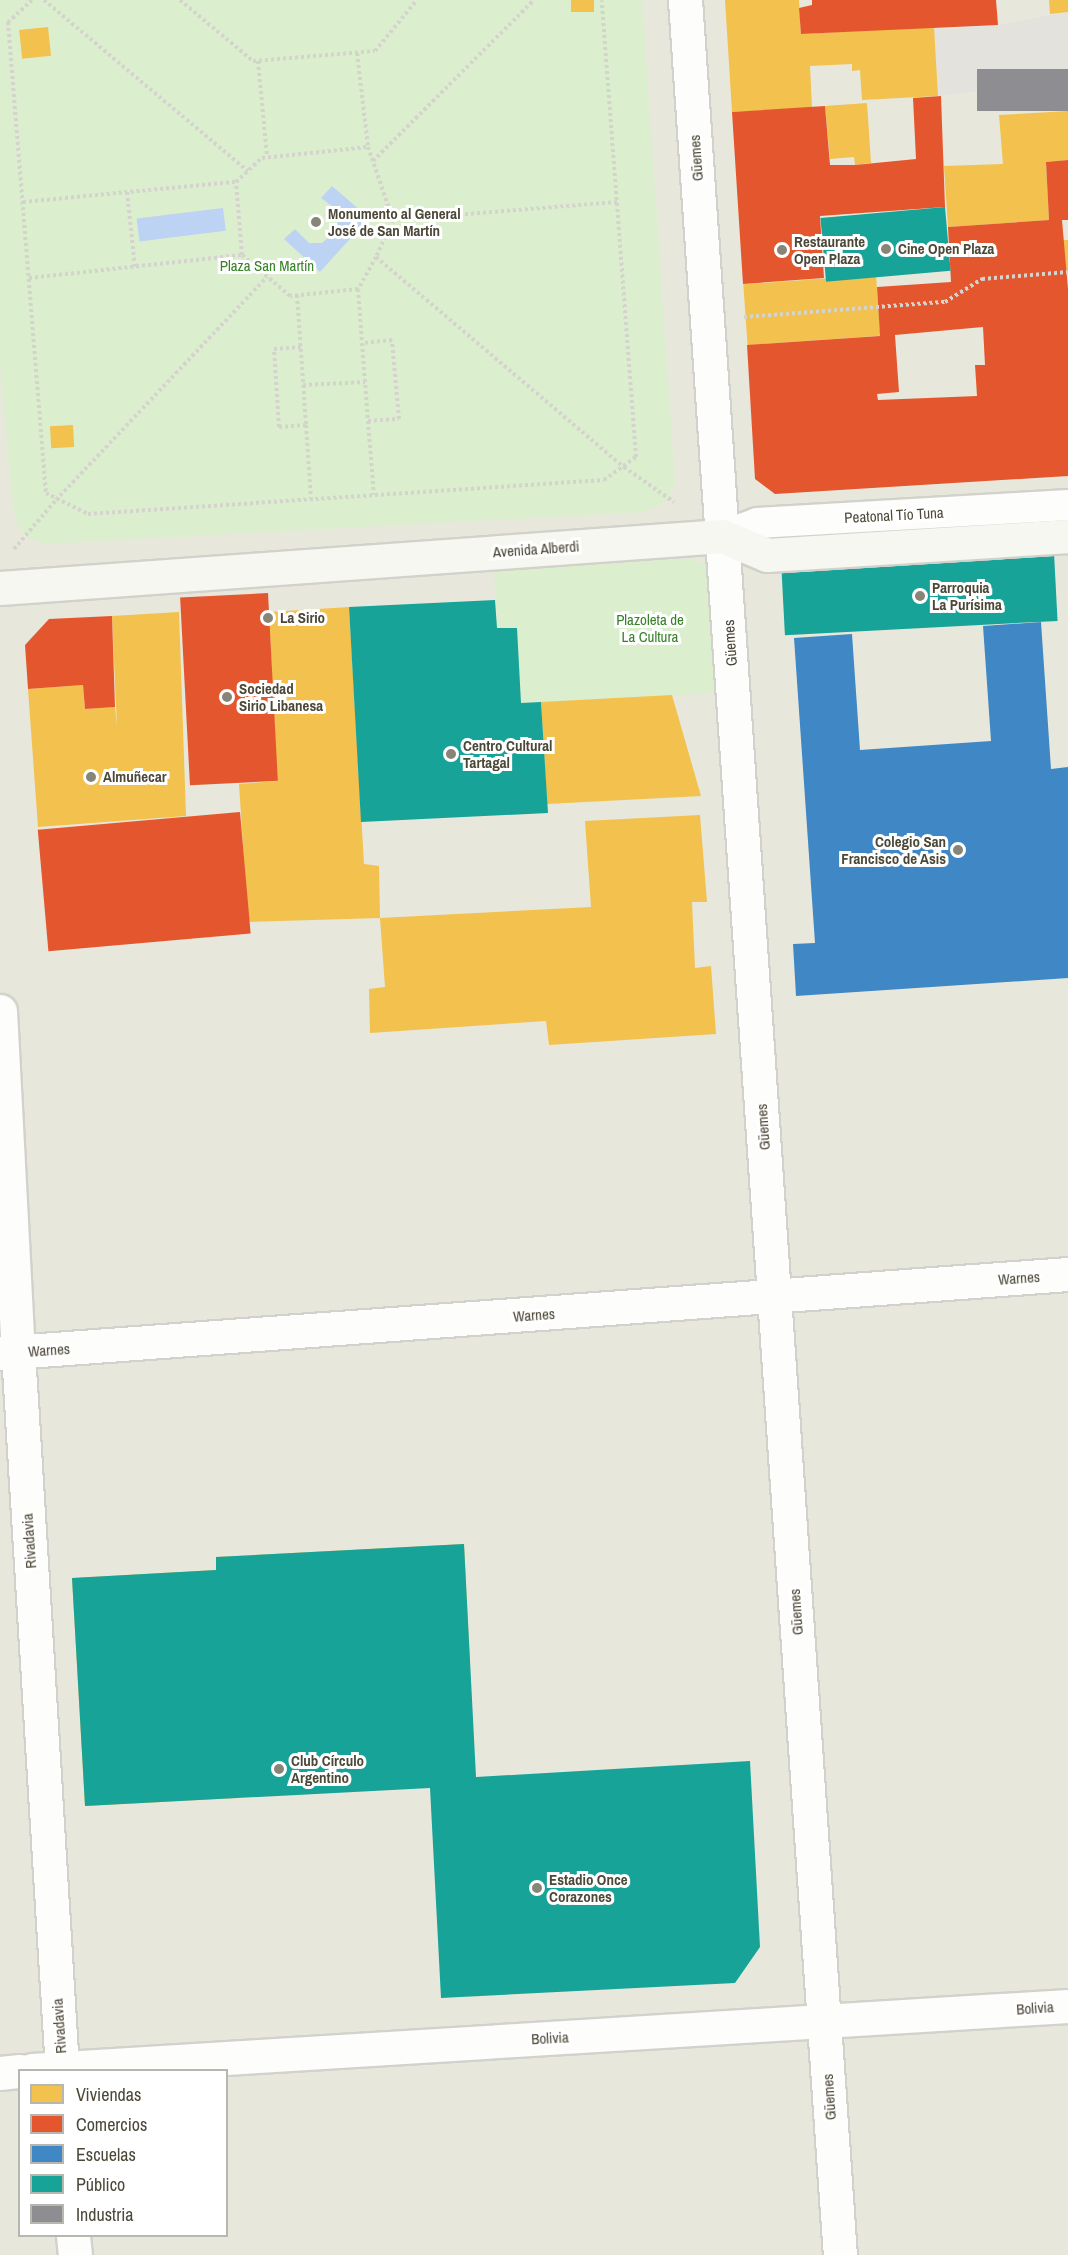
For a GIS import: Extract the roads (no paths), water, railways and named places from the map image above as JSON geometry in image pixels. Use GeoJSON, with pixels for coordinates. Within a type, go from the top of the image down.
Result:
{"type":"FeatureCollection","features":[{"type":"Feature","properties":{"kind":"main road","name":"Avenida Alberdi"},"geometry":{"type":"LineString","coordinates":[[0,588],[722,536],[767,555],[1068,536]]}},
{"type":"Feature","properties":{"kind":"street","name":"Güemes"},"geometry":{"type":"LineString","coordinates":[[685,0],[840,2255]]}},
{"type":"Feature","properties":{"kind":"street","name":"Peatonal Tío Tuna"},"geometry":{"type":"LineString","coordinates":[[722,536],[757,523],[1068,505]]}},
{"type":"Feature","properties":{"kind":"street","name":"Rivadavia"},"geometry":{"type":"LineString","coordinates":[[0,1011],[9,1353],[52,2069]]}},
{"type":"Feature","properties":{"kind":"street","name":"Warnes"},"geometry":{"type":"LineString","coordinates":[[9,1353],[774,1298],[1068,1274]]}},
{"type":"Feature","properties":{"kind":"street","name":"Bolivia"},"geometry":{"type":"LineString","coordinates":[[68,2069],[1068,2006]]}},
{"type":"Feature","properties":{"kind":"street"},"geometry":{"type":"LineString","coordinates":[[0,2073],[18,2072]]}},
{"type":"Feature","properties":{"kind":"street"},"geometry":{"type":"LineString","coordinates":[[73,2237],[75,2255]]}},
{"type":"Feature","properties":{"kind":"water"},"geometry":{"type":"Polygon","coordinates":[[[332,186],[369,218],[320,272],[284,239],[295,229],[309,243],[322,243],[338,229],[337,210],[321,198],[332,186]]]}},
{"type":"Feature","properties":{"kind":"water"},"geometry":{"type":"Polygon","coordinates":[[[223,208],[226,231],[139,241],[137,219],[223,208]]]}},
{"type":"Feature","properties":{"kind":"place","name":"Monumento al General José de San Martín"},"geometry":{"type":"Point","coordinates":[316,222]}},
{"type":"Feature","properties":{"kind":"place","name":"Cine Open Plaza"},"geometry":{"type":"Point","coordinates":[886,249]}},
{"type":"Feature","properties":{"kind":"place","name":"Restaurante Open Plaza"},"geometry":{"type":"Point","coordinates":[782,250]}},
{"type":"Feature","properties":{"kind":"place","name":"Parroquia La Purísima"},"geometry":{"type":"Point","coordinates":[920,596]}},
{"type":"Feature","properties":{"kind":"place","name":"La Sirio"},"geometry":{"type":"Point","coordinates":[268,618]}},
{"type":"Feature","properties":{"kind":"place","name":"Sociedad Sirio Libanesa"},"geometry":{"type":"Point","coordinates":[227,697]}},
{"type":"Feature","properties":{"kind":"place","name":"Centro Cultural Tartagal"},"geometry":{"type":"Point","coordinates":[451,754]}},
{"type":"Feature","properties":{"kind":"place","name":"Almuñecar"},"geometry":{"type":"Point","coordinates":[91,777]}},
{"type":"Feature","properties":{"kind":"place","name":"Colegio San Francisco de Asis"},"geometry":{"type":"Point","coordinates":[958,850]}},
{"type":"Feature","properties":{"kind":"place","name":"Club Círculo Argentino"},"geometry":{"type":"Point","coordinates":[279,1769]}},
{"type":"Feature","properties":{"kind":"place","name":"Estadio Once Corazones"},"geometry":{"type":"Point","coordinates":[537,1888]}},
{"type":"Feature","properties":{"kind":"park label","name":"Plaza San Martín"},"geometry":{"type":"Point","coordinates":[267,266]}},
{"type":"Feature","properties":{"kind":"park label","name":"Plazoleta de La Cultura"},"geometry":{"type":"Point","coordinates":[650,628]}}]}
